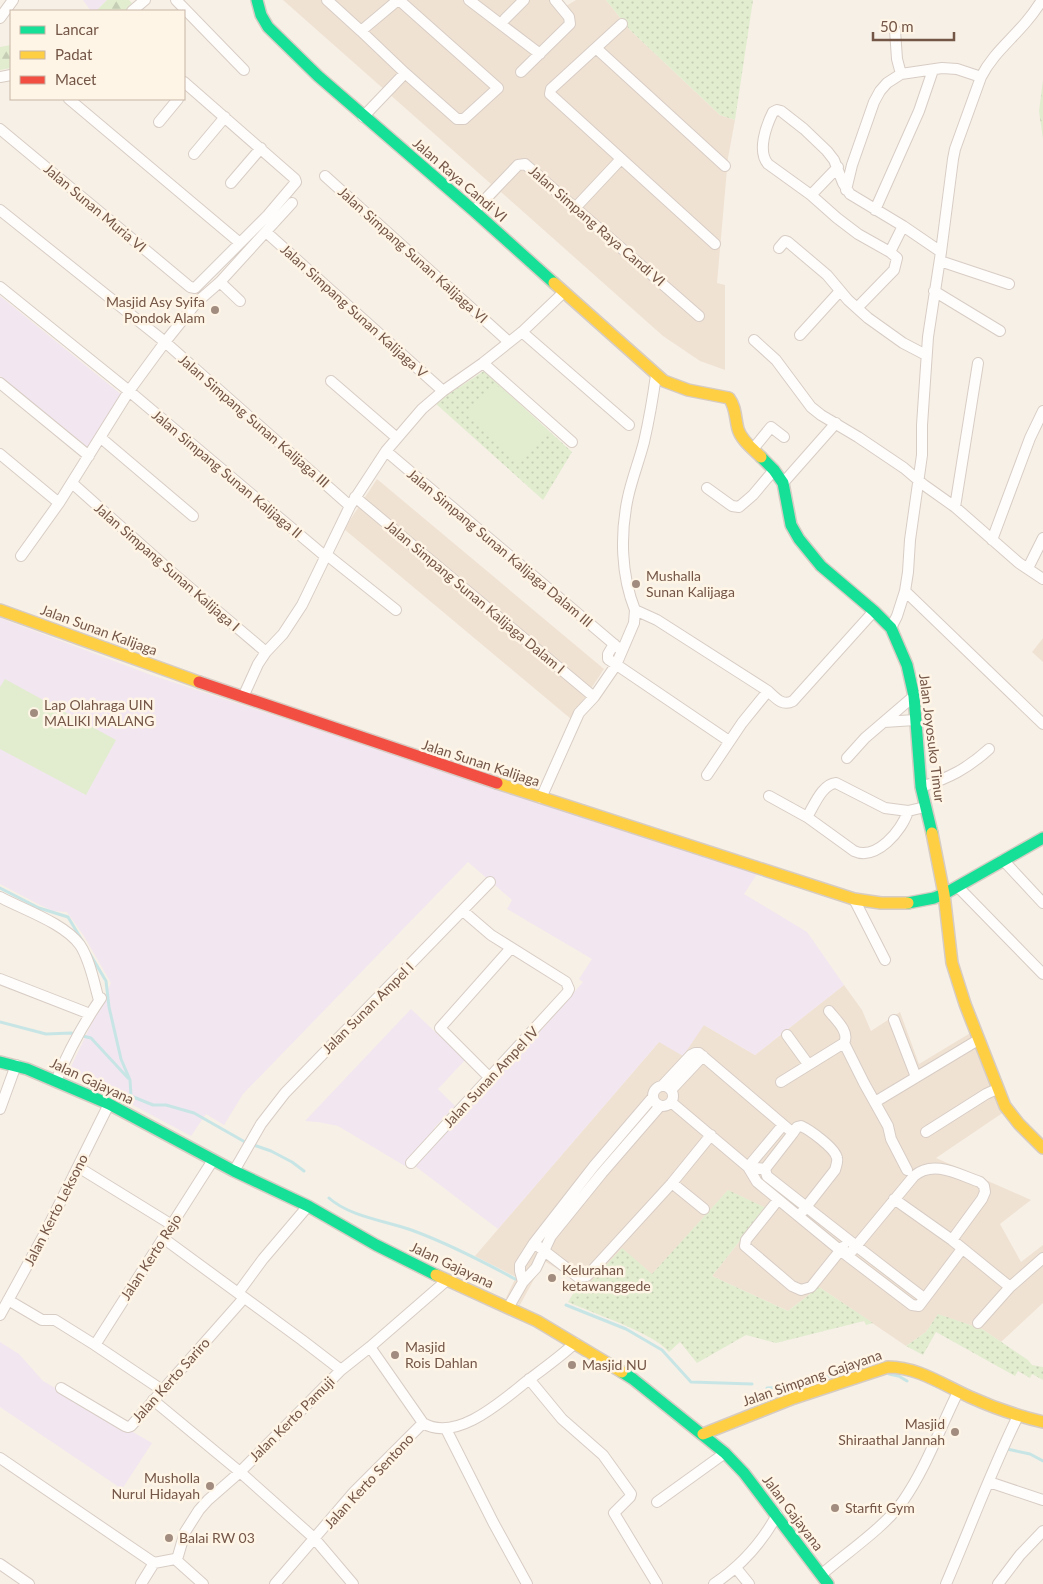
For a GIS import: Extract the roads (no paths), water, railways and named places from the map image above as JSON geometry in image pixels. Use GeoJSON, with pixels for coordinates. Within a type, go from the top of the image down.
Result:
{"type":"FeatureCollection","features":[{"type":"Feature","properties":{"kind":"main road","name":"Jalan Raya Candi VI"},"geometry":{"type":"LineString","coordinates":[[256,0],[261,15],[274,34],[318,76],[474,211],[656,375]]}},
{"type":"Feature","properties":{"kind":"main road","name":"Jalan Joyosuko Timur"},"geometry":{"type":"LineString","coordinates":[[656,375],[674,387],[729,398],[733,403],[738,430],[742,438],[774,470],[783,483],[790,520],[799,539],[821,566],[891,628],[908,665],[914,696],[914,720],[921,786],[944,894]]}},
{"type":"Feature","properties":{"kind":"main road","name":"Jalan Sunan Kalijaga"},"geometry":{"type":"LineString","coordinates":[[0,610],[427,762],[854,899],[873,903],[894,904],[928,900],[959,888],[1002,860],[1043,838]]}},
{"type":"Feature","properties":{"kind":"main road"},"geometry":{"type":"LineString","coordinates":[[944,894],[952,963],[978,1040],[1011,1115],[1043,1148]]}},
{"type":"Feature","properties":{"kind":"main road","name":"Jalan Gajayana"},"geometry":{"type":"LineString","coordinates":[[0,1062],[16,1065],[108,1104],[234,1171],[308,1206],[376,1245],[446,1281],[537,1321],[633,1379],[725,1453],[744,1473],[825,1580]]}},
{"type":"Feature","properties":{"kind":"main road","name":"Jalan Simpang Gajayana"},"geometry":{"type":"LineString","coordinates":[[703,1434],[767,1407],[888,1367],[907,1368],[958,1392],[1018,1416],[1043,1422]]}},
{"type":"Feature","properties":{"kind":"street"},"geometry":{"type":"LineString","coordinates":[[0,18],[13,0]]}},
{"type":"Feature","properties":{"kind":"street"},"geometry":{"type":"LineString","coordinates":[[133,10],[145,0]]}},
{"type":"Feature","properties":{"kind":"street"},"geometry":{"type":"LineString","coordinates":[[328,0],[405,73],[457,119],[460,120],[470,113],[498,88],[398,0],[361,31]]}},
{"type":"Feature","properties":{"kind":"street"},"geometry":{"type":"LineString","coordinates":[[469,0],[540,54]]}},
{"type":"Feature","properties":{"kind":"street"},"geometry":{"type":"LineString","coordinates":[[505,19],[524,0]]}},
{"type":"Feature","properties":{"kind":"street"},"geometry":{"type":"LineString","coordinates":[[521,72],[570,24],[569,17],[555,0]]}},
{"type":"Feature","properties":{"kind":"street"},"geometry":{"type":"LineString","coordinates":[[891,628],[905,591],[922,454],[926,355],[955,149],[981,77],[994,56],[1025,24],[1042,0]]}},
{"type":"Feature","properties":{"kind":"street"},"geometry":{"type":"LineString","coordinates":[[185,10],[244,70]]}},
{"type":"Feature","properties":{"kind":"street"},"geometry":{"type":"LineString","coordinates":[[622,24],[551,89],[550,94],[715,244]]}},
{"type":"Feature","properties":{"kind":"street"},"geometry":{"type":"LineString","coordinates":[[894,30],[897,59],[901,74]]}},
{"type":"Feature","properties":{"kind":"street"},"geometry":{"type":"LineString","coordinates":[[596,48],[725,166]]}},
{"type":"Feature","properties":{"kind":"street"},"geometry":{"type":"LineString","coordinates":[[846,190],[852,165],[874,102],[887,83],[901,74],[942,68],[957,69],[981,77]]}},
{"type":"Feature","properties":{"kind":"street"},"geometry":{"type":"LineString","coordinates":[[876,210],[919,111],[933,70]]}},
{"type":"Feature","properties":{"kind":"street"},"geometry":{"type":"LineString","coordinates":[[364,117],[405,73]]}},
{"type":"Feature","properties":{"kind":"street"},"geometry":{"type":"LineString","coordinates":[[70,100],[240,243],[268,215],[296,182],[295,179],[225,117],[185,86]]}},
{"type":"Feature","properties":{"kind":"street"},"geometry":{"type":"LineString","coordinates":[[159,122],[177,100]]}},
{"type":"Feature","properties":{"kind":"street"},"geometry":{"type":"LineString","coordinates":[[857,308],[894,270],[897,258],[858,234],[811,195],[775,170],[763,158],[764,140],[773,112],[777,110],[804,129],[827,151],[838,167],[846,190],[903,226],[940,257],[1009,284]]}},
{"type":"Feature","properties":{"kind":"street"},"geometry":{"type":"LineString","coordinates":[[194,154],[225,117]]}},
{"type":"Feature","properties":{"kind":"street","name":"Jalan Sunan Muria VI"},"geometry":{"type":"LineString","coordinates":[[0,129],[190,287],[195,288],[199,285],[240,243]]}},
{"type":"Feature","properties":{"kind":"street"},"geometry":{"type":"LineString","coordinates":[[231,183],[261,148]]}},
{"type":"Feature","properties":{"kind":"street"},"geometry":{"type":"LineString","coordinates":[[576,207],[621,159]]}},
{"type":"Feature","properties":{"kind":"street","name":"Jalan Simpang Raya Candi VI"},"geometry":{"type":"LineString","coordinates":[[474,211],[518,165],[523,163],[529,166],[699,316]]}},
{"type":"Feature","properties":{"kind":"street"},"geometry":{"type":"LineString","coordinates":[[811,195],[838,167]]}},
{"type":"Feature","properties":{"kind":"street","name":"Jalan Simpang Sunan Kalijaga VI"},"geometry":{"type":"LineString","coordinates":[[325,176],[509,342]]}},
{"type":"Feature","properties":{"kind":"street"},"geometry":{"type":"LineString","coordinates":[[21,556],[59,503],[129,391],[165,342],[197,302],[220,282],[292,203]]}},
{"type":"Feature","properties":{"kind":"street","name":"Jalan Simpang Sunan Kalijaga III"},"geometry":{"type":"LineString","coordinates":[[0,210],[165,342],[349,501]]}},
{"type":"Feature","properties":{"kind":"street"},"geometry":{"type":"LineString","coordinates":[[890,252],[903,226]]}},
{"type":"Feature","properties":{"kind":"street","name":"Jalan Simpang Sunan Kalijaga V"},"geometry":{"type":"LineString","coordinates":[[266,232],[443,391]]}},
{"type":"Feature","properties":{"kind":"street"},"geometry":{"type":"LineString","coordinates":[[779,248],[785,241],[788,242],[827,275],[857,308],[891,335],[926,355]]}},
{"type":"Feature","properties":{"kind":"street"},"geometry":{"type":"LineString","coordinates":[[220,282],[240,301]]}},
{"type":"Feature","properties":{"kind":"street","name":"Jalan Simpang Sunan Kalijaga II"},"geometry":{"type":"LineString","coordinates":[[0,287],[129,391],[327,556],[396,610]]}},
{"type":"Feature","properties":{"kind":"street"},"geometry":{"type":"LineString","coordinates":[[800,335],[840,291]]}},
{"type":"Feature","properties":{"kind":"street"},"geometry":{"type":"LineString","coordinates":[[934,291],[1000,332]]}},
{"type":"Feature","properties":{"kind":"street"},"geometry":{"type":"LineString","coordinates":[[243,698],[264,651],[283,634],[302,605],[327,556],[349,501],[386,451],[422,409],[522,332],[564,292]]}},
{"type":"Feature","properties":{"kind":"street"},"geometry":{"type":"LineString","coordinates":[[522,332],[630,425]]}},
{"type":"Feature","properties":{"kind":"street"},"geometry":{"type":"LineString","coordinates":[[754,340],[776,360],[811,408],[877,449],[955,508],[1019,563],[1043,579]]}},
{"type":"Feature","properties":{"kind":"street"},"geometry":{"type":"LineString","coordinates":[[483,363],[572,442]]}},
{"type":"Feature","properties":{"kind":"street"},"geometry":{"type":"LineString","coordinates":[[955,508],[978,363]]}},
{"type":"Feature","properties":{"kind":"street"},"geometry":{"type":"LineString","coordinates":[[541,798],[579,713],[594,697],[616,665],[634,623],[636,610],[630,597],[624,574],[624,526],[628,498],[644,441],[656,375]]}},
{"type":"Feature","properties":{"kind":"street"},"geometry":{"type":"LineString","coordinates":[[331,381],[397,438]]}},
{"type":"Feature","properties":{"kind":"street"},"geometry":{"type":"LineString","coordinates":[[0,383],[89,456]]}},
{"type":"Feature","properties":{"kind":"street"},"geometry":{"type":"LineString","coordinates":[[992,540],[1030,438],[1043,410]]}},
{"type":"Feature","properties":{"kind":"street"},"geometry":{"type":"LineString","coordinates":[[783,483],[836,423]]}},
{"type":"Feature","properties":{"kind":"street"},"geometry":{"type":"LineString","coordinates":[[753,449],[771,426],[784,436]]}},
{"type":"Feature","properties":{"kind":"street"},"geometry":{"type":"LineString","coordinates":[[101,438],[193,516]]}},
{"type":"Feature","properties":{"kind":"street","name":"Jalan Simpang Sunan Kalijaga Dalam III"},"geometry":{"type":"LineString","coordinates":[[386,451],[622,652]]}},
{"type":"Feature","properties":{"kind":"street"},"geometry":{"type":"LineString","coordinates":[[0,454],[59,503]]}},
{"type":"Feature","properties":{"kind":"street"},"geometry":{"type":"LineString","coordinates":[[707,488],[732,506],[739,507],[753,495],[774,470]]}},
{"type":"Feature","properties":{"kind":"street","name":"Jalan Simpang Sunan Kalijaga I"},"geometry":{"type":"LineString","coordinates":[[72,483],[264,651]]}},
{"type":"Feature","properties":{"kind":"street","name":"Jalan Simpang Sunan Kalijaga Dalam I"},"geometry":{"type":"LineString","coordinates":[[349,501],[594,697]]}},
{"type":"Feature","properties":{"kind":"street"},"geometry":{"type":"LineString","coordinates":[[1028,568],[1043,538]]}},
{"type":"Feature","properties":{"kind":"street"},"geometry":{"type":"LineString","coordinates":[[905,591],[1043,724]]}},
{"type":"Feature","properties":{"kind":"street"},"geometry":{"type":"LineString","coordinates":[[636,610],[657,620],[768,691],[784,704],[793,701],[874,611]]}},
{"type":"Feature","properties":{"kind":"street"},"geometry":{"type":"LineString","coordinates":[[614,644],[608,654],[608,659],[729,741]]}},
{"type":"Feature","properties":{"kind":"street"},"geometry":{"type":"LineString","coordinates":[[707,775],[729,741],[768,691]]}},
{"type":"Feature","properties":{"kind":"street"},"geometry":{"type":"LineString","coordinates":[[847,758],[865,738],[914,696]]}},
{"type":"Feature","properties":{"kind":"street"},"geometry":{"type":"LineString","coordinates":[[884,722],[914,720]]}},
{"type":"Feature","properties":{"kind":"street"},"geometry":{"type":"LineString","coordinates":[[921,786],[945,779],[961,771],[989,749]]}},
{"type":"Feature","properties":{"kind":"street"},"geometry":{"type":"LineString","coordinates":[[807,817],[827,785],[836,783],[885,808],[908,811],[925,807]]}},
{"type":"Feature","properties":{"kind":"street"},"geometry":{"type":"LineString","coordinates":[[769,796],[807,817],[860,854],[880,848],[905,820],[908,811]]}},
{"type":"Feature","properties":{"kind":"street"},"geometry":{"type":"LineString","coordinates":[[1002,860],[1043,903]]}},
{"type":"Feature","properties":{"kind":"street","name":"Jalan Sunan Ampel I"},"geometry":{"type":"LineString","coordinates":[[234,1171],[261,1124],[285,1093],[490,882]]}},
{"type":"Feature","properties":{"kind":"street"},"geometry":{"type":"LineString","coordinates":[[959,888],[1043,974]]}},
{"type":"Feature","properties":{"kind":"street"},"geometry":{"type":"LineString","coordinates":[[0,898],[52,923],[74,939],[80,946],[86,959],[100,999],[68,1054],[56,1081]]}},
{"type":"Feature","properties":{"kind":"street"},"geometry":{"type":"LineString","coordinates":[[854,899],[885,960]]}},
{"type":"Feature","properties":{"kind":"street"},"geometry":{"type":"LineString","coordinates":[[463,911],[492,936],[510,948],[440,1026],[440,1030],[490,1078]]}},
{"type":"Feature","properties":{"kind":"street","name":"Jalan Sunan Ampel IV"},"geometry":{"type":"LineString","coordinates":[[411,1163],[569,989],[566,982],[510,948]]}},
{"type":"Feature","properties":{"kind":"street"},"geometry":{"type":"LineString","coordinates":[[0,979],[87,1019]]}},
{"type":"Feature","properties":{"kind":"street"},"geometry":{"type":"LineString","coordinates":[[782,1082],[844,1043],[847,1038],[846,1034],[829,1011]]}},
{"type":"Feature","properties":{"kind":"street"},"geometry":{"type":"LineString","coordinates":[[894,1020],[916,1077]]}},
{"type":"Feature","properties":{"kind":"street"},"geometry":{"type":"LineString","coordinates":[[787,1034],[808,1064]]}},
{"type":"Feature","properties":{"kind":"street"},"geometry":{"type":"LineString","coordinates":[[875,1102],[978,1040]]}},
{"type":"Feature","properties":{"kind":"street"},"geometry":{"type":"LineString","coordinates":[[844,1043],[888,1126],[891,1140],[907,1170]]}},
{"type":"Feature","properties":{"kind":"street"},"geometry":{"type":"LineString","coordinates":[[508,1308],[523,1282],[536,1268],[551,1236],[653,1097],[654,1092],[667,1088],[691,1055],[699,1053],[703,1056],[793,1133]]}},
{"type":"Feature","properties":{"kind":"street"},"geometry":{"type":"LineString","coordinates":[[0,1109],[16,1065]]}},
{"type":"Feature","properties":{"kind":"street"},"geometry":{"type":"LineString","coordinates":[[653,1097],[654,1101],[660,1106],[666,1106],[672,1102],[674,1096],[667,1088]]}},
{"type":"Feature","properties":{"kind":"street"},"geometry":{"type":"LineString","coordinates":[[926,1132],[986,1094],[998,1089]]}},
{"type":"Feature","properties":{"kind":"street"},"geometry":{"type":"LineString","coordinates":[[672,1102],[748,1167],[757,1182],[778,1200],[844,1254],[912,1305],[919,1306],[962,1249]]}},
{"type":"Feature","properties":{"kind":"street","name":"Jalan Kerto Leksono"},"geometry":{"type":"LineString","coordinates":[[0,1314],[78,1167],[108,1104]]}},
{"type":"Feature","properties":{"kind":"street"},"geometry":{"type":"LineString","coordinates":[[523,1282],[520,1265],[534,1243],[598,1170],[660,1106]]}},
{"type":"Feature","properties":{"kind":"street"},"geometry":{"type":"LineString","coordinates":[[748,1167],[783,1125]]}},
{"type":"Feature","properties":{"kind":"street"},"geometry":{"type":"LineString","coordinates":[[765,1169],[797,1127],[805,1128],[833,1149],[837,1157],[835,1170],[799,1216]]}},
{"type":"Feature","properties":{"kind":"street"},"geometry":{"type":"LineString","coordinates":[[534,1243],[578,1277],[587,1276],[672,1183],[711,1135]]}},
{"type":"Feature","properties":{"kind":"street","name":"Jalan Kerto Rejo"},"geometry":{"type":"LineString","coordinates":[[91,1343],[172,1225],[213,1160]]}},
{"type":"Feature","properties":{"kind":"street"},"geometry":{"type":"LineString","coordinates":[[78,1167],[172,1225]]}},
{"type":"Feature","properties":{"kind":"street"},"geometry":{"type":"LineString","coordinates":[[748,1167],[765,1169]]}},
{"type":"Feature","properties":{"kind":"street"},"geometry":{"type":"LineString","coordinates":[[778,1200],[746,1240],[745,1246],[792,1286],[801,1290],[811,1287],[921,1170],[940,1168],[980,1182],[984,1186],[985,1192],[952,1240]]}},
{"type":"Feature","properties":{"kind":"street"},"geometry":{"type":"LineString","coordinates":[[765,1169],[767,1176],[852,1244],[924,1298]]}},
{"type":"Feature","properties":{"kind":"street"},"geometry":{"type":"LineString","coordinates":[[672,1183],[704,1209]]}},
{"type":"Feature","properties":{"kind":"street"},"geometry":{"type":"LineString","coordinates":[[789,1208],[796,1198]]}},
{"type":"Feature","properties":{"kind":"street"},"geometry":{"type":"LineString","coordinates":[[894,1199],[952,1240],[1010,1286]]}},
{"type":"Feature","properties":{"kind":"street","name":"Jalan Kerto Sariro"},"geometry":{"type":"LineString","coordinates":[[61,1388],[128,1427],[162,1390],[241,1295],[263,1259],[308,1206]]}},
{"type":"Feature","properties":{"kind":"street"},"geometry":{"type":"LineString","coordinates":[[163,1238],[340,1370]]}},
{"type":"Feature","properties":{"kind":"street"},"geometry":{"type":"LineString","coordinates":[[978,1323],[1010,1286],[1043,1258]]}},
{"type":"Feature","properties":{"kind":"street","name":"Jalan Kerto Pamuji"},"geometry":{"type":"LineString","coordinates":[[176,1558],[185,1532],[199,1510],[240,1472],[340,1370],[370,1347],[446,1281]]}},
{"type":"Feature","properties":{"kind":"street"},"geometry":{"type":"LineString","coordinates":[[8,1300],[42,1320],[55,1320],[162,1390]]}},
{"type":"Feature","properties":{"kind":"street"},"geometry":{"type":"LineString","coordinates":[[525,1583],[446,1429],[461,1425],[488,1411],[575,1343]]}},
{"type":"Feature","properties":{"kind":"street"},"geometry":{"type":"LineString","coordinates":[[370,1347],[423,1423]]}},
{"type":"Feature","properties":{"kind":"street"},"geometry":{"type":"LineString","coordinates":[[529,1379],[562,1419],[603,1455],[631,1494],[614,1513],[657,1584]]}},
{"type":"Feature","properties":{"kind":"street"},"geometry":{"type":"LineString","coordinates":[[825,1580],[903,1500],[922,1468],[958,1392]]}},
{"type":"Feature","properties":{"kind":"street"},"geometry":{"type":"LineString","coordinates":[[153,1400],[240,1472],[314,1538],[353,1584]]}},
{"type":"Feature","properties":{"kind":"street"},"geometry":{"type":"LineString","coordinates":[[946,1584],[999,1454],[1018,1416]]}},
{"type":"Feature","properties":{"kind":"street","name":"Jalan Kerto Sentono"},"geometry":{"type":"LineString","coordinates":[[275,1584],[354,1492],[423,1423],[431,1428],[446,1429]]}},
{"type":"Feature","properties":{"kind":"street"},"geometry":{"type":"LineString","coordinates":[[656,1502],[725,1453]]}},
{"type":"Feature","properties":{"kind":"street"},"geometry":{"type":"LineString","coordinates":[[0,1458],[154,1564]]}},
{"type":"Feature","properties":{"kind":"street"},"geometry":{"type":"LineString","coordinates":[[989,1482],[1043,1500]]}},
{"type":"Feature","properties":{"kind":"street"},"geometry":{"type":"LineString","coordinates":[[714,1584],[736,1568],[766,1535],[777,1515]]}},
{"type":"Feature","properties":{"kind":"street"},"geometry":{"type":"LineString","coordinates":[[998,1584],[1020,1555],[1043,1531]]}},
{"type":"Feature","properties":{"kind":"street"},"geometry":{"type":"LineString","coordinates":[[141,1584],[154,1564],[176,1558],[203,1584]]}},
{"type":"Feature","properties":{"kind":"street"},"geometry":{"type":"LineString","coordinates":[[0,1564],[29,1584]]}},
{"type":"Feature","properties":{"kind":"street"},"geometry":{"type":"LineString","coordinates":[[736,1568],[750,1584]]}},
{"type":"Feature","properties":{"kind":"waterway"},"geometry":{"type":"LineString","coordinates":[[0,888],[39,908],[68,917],[83,942]]}},
{"type":"Feature","properties":{"kind":"waterway"},"geometry":{"type":"LineString","coordinates":[[90,954],[106,981],[109,1007],[121,1059],[130,1080],[131,1096],[153,1105],[166,1105],[194,1113],[245,1142],[271,1151],[292,1162],[304,1171]]}},
{"type":"Feature","properties":{"kind":"waterway"},"geometry":{"type":"LineString","coordinates":[[0,1022],[46,1034],[71,1033],[91,1038],[128,1078]]}},
{"type":"Feature","properties":{"kind":"waterway"},"geometry":{"type":"LineString","coordinates":[[329,1198],[347,1210],[440,1241],[515,1279]]}},
{"type":"Feature","properties":{"kind":"waterway"},"geometry":{"type":"LineString","coordinates":[[566,1305],[626,1329],[662,1350],[691,1382],[752,1384]]}},
{"type":"Feature","properties":{"kind":"waterway"},"geometry":{"type":"LineString","coordinates":[[810,1382],[871,1363]]}},
{"type":"Feature","properties":{"kind":"waterway"},"geometry":{"type":"LineString","coordinates":[[889,1374],[898,1376]]}},
{"type":"Feature","properties":{"kind":"waterway"},"geometry":{"type":"LineString","coordinates":[[897,1375],[907,1381]]}},
{"type":"Feature","properties":{"kind":"waterway"},"geometry":{"type":"LineString","coordinates":[[767,1388],[790,1387]]}},
{"type":"Feature","properties":{"kind":"waterway"},"geometry":{"type":"LineString","coordinates":[[1007,1449],[1030,1454],[1043,1461]]}},
{"type":"Feature","properties":{"kind":"place","name":"Masjid Asy Syifa Pondok Alam"},"geometry":{"type":"Point","coordinates":[215,310]}},
{"type":"Feature","properties":{"kind":"place","name":"Mushalla Sunan Kalijaga"},"geometry":{"type":"Point","coordinates":[636,584]}},
{"type":"Feature","properties":{"kind":"place","name":"Lap Olahraga UIN MALIKI MALANG"},"geometry":{"type":"Point","coordinates":[34,713]}},
{"type":"Feature","properties":{"kind":"place","name":"Kelurahan ketawanggede"},"geometry":{"type":"Point","coordinates":[552,1278]}},
{"type":"Feature","properties":{"kind":"place","name":"Masjid Rois Dahlan"},"geometry":{"type":"Point","coordinates":[395,1355]}},
{"type":"Feature","properties":{"kind":"place","name":"Masjid NU"},"geometry":{"type":"Point","coordinates":[572,1365]}},
{"type":"Feature","properties":{"kind":"place","name":"Masjid Shiraathal Jannah"},"geometry":{"type":"Point","coordinates":[955,1432]}},
{"type":"Feature","properties":{"kind":"place","name":"Musholla Nurul Hidayah"},"geometry":{"type":"Point","coordinates":[210,1486]}},
{"type":"Feature","properties":{"kind":"place","name":"Starfit Gym"},"geometry":{"type":"Point","coordinates":[835,1508]}},
{"type":"Feature","properties":{"kind":"place","name":"Balai RW 03"},"geometry":{"type":"Point","coordinates":[169,1538]}}]}
